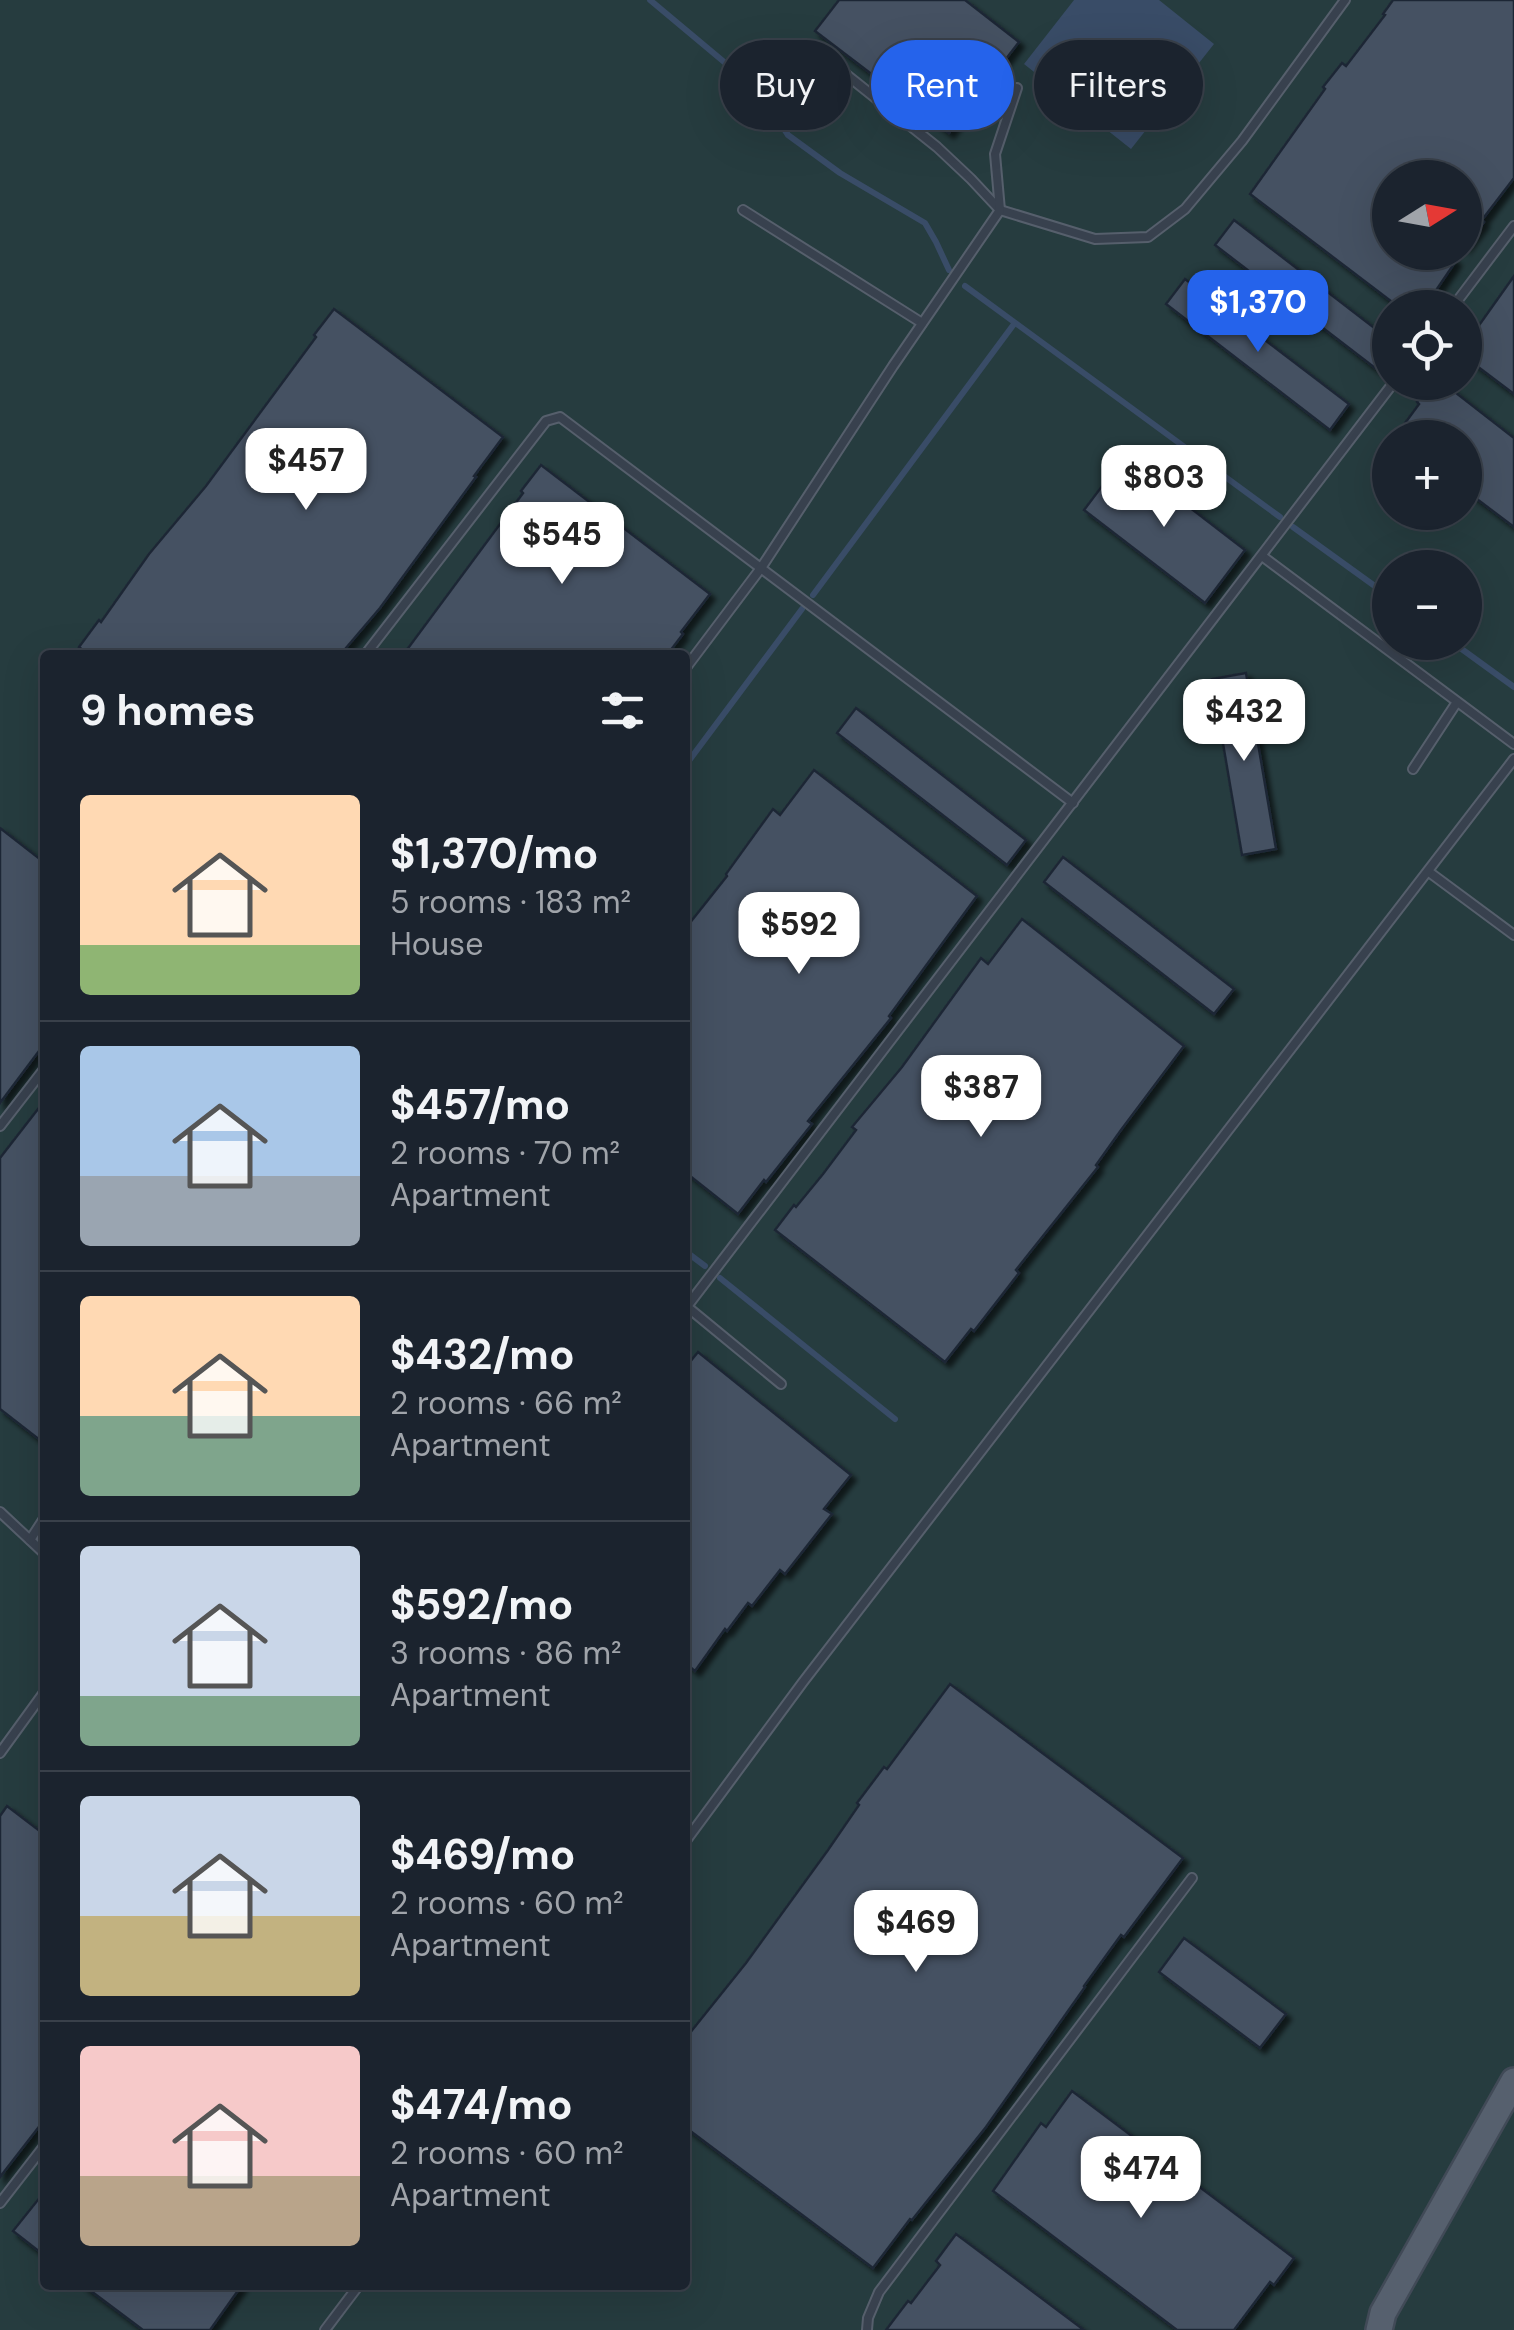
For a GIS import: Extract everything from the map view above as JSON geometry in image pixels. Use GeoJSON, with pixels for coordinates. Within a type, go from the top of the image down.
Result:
{"type":"FeatureCollection","features":[{"type":"Feature","properties":{"kind":"main road"},"geometry":{"type":"LineString","coordinates":[[1379,2330],[1384,2313],[1514,2081]]}},
{"type":"Feature","properties":{"kind":"lane"},"geometry":{"type":"LineString","coordinates":[[851,79],[937,148],[1000,210],[1095,239],[1148,237],[1185,209],[1242,141],[1346,0]]}},
{"type":"Feature","properties":{"kind":"lane"},"geometry":{"type":"LineString","coordinates":[[690,662],[761,568],[1000,210],[995,154],[1017,88]]}},
{"type":"Feature","properties":{"kind":"lane"},"geometry":{"type":"LineString","coordinates":[[744,210],[922,323]]}},
{"type":"Feature","properties":{"kind":"lane"},"geometry":{"type":"LineString","coordinates":[[1466,290],[1514,226]]}},
{"type":"Feature","properties":{"kind":"lane"},"geometry":{"type":"LineString","coordinates":[[690,1302],[1380,400]]}},
{"type":"Feature","properties":{"kind":"lane"},"geometry":{"type":"LineString","coordinates":[[369,650],[546,421],[560,417],[1074,802]]}},
{"type":"Feature","properties":{"kind":"lane"},"geometry":{"type":"LineString","coordinates":[[1262,556],[1514,744]]}},
{"type":"Feature","properties":{"kind":"lane"},"geometry":{"type":"LineString","coordinates":[[1413,769],[1457,702]]}},
{"type":"Feature","properties":{"kind":"lane"},"geometry":{"type":"LineString","coordinates":[[690,1835],[803,1682],[1514,759]]}},
{"type":"Feature","properties":{"kind":"lane"},"geometry":{"type":"LineString","coordinates":[[1429,872],[1514,935]]}},
{"type":"Feature","properties":{"kind":"lane"},"geometry":{"type":"LineString","coordinates":[[0,1126],[40,1074]]}},
{"type":"Feature","properties":{"kind":"lane"},"geometry":{"type":"LineString","coordinates":[[690,1310],[781,1384]]}},
{"type":"Feature","properties":{"kind":"lane"},"geometry":{"type":"LineString","coordinates":[[0,1512],[40,1549]]}},
{"type":"Feature","properties":{"kind":"lane"},"geometry":{"type":"LineString","coordinates":[[30,1540],[40,1525]]}},
{"type":"Feature","properties":{"kind":"lane"},"geometry":{"type":"LineString","coordinates":[[0,1753],[40,1698]]}},
{"type":"Feature","properties":{"kind":"lane"},"geometry":{"type":"LineString","coordinates":[[867,2330],[879,2292],[1192,1878]]}},
{"type":"Feature","properties":{"kind":"lane"},"geometry":{"type":"LineString","coordinates":[[0,2203],[40,2151]]}},
{"type":"Feature","properties":{"kind":"lane"},"geometry":{"type":"LineString","coordinates":[[325,2330],[354,2290]]}},
{"type":"Feature","properties":{"kind":"green space"},"geometry":{"type":"Polygon","coordinates":[[[0,0],[1514,0],[1514,2330],[0,2330],[0,0]]]}},
{"type":"Feature","properties":{"kind":"water"},"geometry":{"type":"Polygon","coordinates":[[[1074,0],[1159,0],[1214,44],[1203,58],[1203,40],[1043,40],[1074,0]]]}},
{"type":"Feature","properties":{"kind":"water"},"geometry":{"type":"Polygon","coordinates":[[[1034,51],[1034,72],[1024,64],[1034,51]]]}},
{"type":"Feature","properties":{"kind":"water"},"geometry":{"type":"Polygon","coordinates":[[[1107,130],[1146,130],[1131,149],[1107,130]]]}},
{"type":"Feature","properties":{"kind":"building"},"geometry":{"type":"Polygon","coordinates":[[[839,0],[965,0],[1019,42],[1014,48],[1014,40],[871,40],[871,74],[851,58],[851,40],[827,40],[815,31],[839,0]]]}},
{"type":"Feature","properties":{"kind":"building"},"geometry":{"type":"Polygon","coordinates":[[[1393,0],[1514,0],[1514,178],[1482,220],[1482,160],[1372,160],[1372,270],[1450,270],[1436,290],[1376,290],[1250,194],[1323,87],[1342,63],[1346,66],[1393,0]]]}},
{"type":"Feature","properties":{"kind":"building"},"geometry":{"type":"Polygon","coordinates":[[[1234,220],[1372,326],[1372,366],[1215,245],[1234,220]]]}},
{"type":"Feature","properties":{"kind":"building"},"geometry":{"type":"Polygon","coordinates":[[[1514,276],[1514,394],[1482,370],[1482,321],[1514,276]]]}},
{"type":"Feature","properties":{"kind":"building"},"geometry":{"type":"Polygon","coordinates":[[[1185,279],[1349,404],[1330,430],[1166,304],[1185,279]]]}},
{"type":"Feature","properties":{"kind":"building"},"geometry":{"type":"Polygon","coordinates":[[[334,309],[503,437],[380,608],[344,650],[83,650],[79,647],[206,486],[334,309]]]}},
{"type":"Feature","properties":{"kind":"building"},"geometry":{"type":"Polygon","coordinates":[[[1465,400],[1514,438],[1514,527],[1482,503],[1482,420],[1407,420],[1417,402],[1465,400]]]}},
{"type":"Feature","properties":{"kind":"building"},"geometry":{"type":"Polygon","coordinates":[[[1124,457],[1245,550],[1205,603],[1084,510],[1124,457]]]}},
{"type":"Feature","properties":{"kind":"building"},"geometry":{"type":"Polygon","coordinates":[[[541,465],[710,594],[671,650],[407,650],[541,465]]]}},
{"type":"Feature","properties":{"kind":"building"},"geometry":{"type":"Polygon","coordinates":[[[1246,673],[1276,849],[1242,855],[1212,679],[1246,673]]]}},
{"type":"Feature","properties":{"kind":"building"},"geometry":{"type":"Polygon","coordinates":[[[856,708],[1026,840],[1007,865],[837,733],[856,708]]]}},
{"type":"Feature","properties":{"kind":"building"},"geometry":{"type":"Polygon","coordinates":[[[814,770],[977,896],[891,1018],[808,1121],[812,1124],[738,1214],[690,1176],[690,923],[773,809],[780,815],[814,770]]]}},
{"type":"Feature","properties":{"kind":"building"},"geometry":{"type":"Polygon","coordinates":[[[0,828],[40,859],[40,1050],[0,1103],[0,828]]]}},
{"type":"Feature","properties":{"kind":"building"},"geometry":{"type":"Polygon","coordinates":[[[1063,857],[1234,989],[1214,1014],[1044,882],[1063,857]]]}},
{"type":"Feature","properties":{"kind":"building"},"geometry":{"type":"Polygon","coordinates":[[[1022,919],[1184,1046],[1098,1167],[1016,1270],[1019,1273],[945,1362],[775,1230],[823,1174],[856,1130],[852,1127],[902,1067],[981,958],[988,964],[1022,919]]]}},
{"type":"Feature","properties":{"kind":"building"},"geometry":{"type":"Polygon","coordinates":[[[40,1106],[40,1440],[0,1409],[0,1158],[40,1106]]]}},
{"type":"Feature","properties":{"kind":"building"},"geometry":{"type":"Polygon","coordinates":[[[698,1352],[851,1475],[824,1509],[832,1514],[785,1574],[780,1570],[752,1606],[748,1603],[695,1671],[690,1667],[690,1362],[698,1352]]]}},
{"type":"Feature","properties":{"kind":"building"},"geometry":{"type":"Polygon","coordinates":[[[950,1684],[1183,1858],[1124,1937],[1121,1935],[986,2127],[873,2268],[690,2131],[690,2033],[746,1963],[857,1803],[884,1767],[887,1769],[950,1684]]]}},
{"type":"Feature","properties":{"kind":"building"},"geometry":{"type":"Polygon","coordinates":[[[7,1806],[40,1831],[40,2125],[0,2177],[0,1816],[7,1806]]]}},
{"type":"Feature","properties":{"kind":"building"},"geometry":{"type":"Polygon","coordinates":[[[1184,1938],[1286,2014],[1260,2048],[1159,1972],[1184,1938]]]}},
{"type":"Feature","properties":{"kind":"building"},"geometry":{"type":"Polygon","coordinates":[[[1072,2091],[1294,2258],[1274,2285],[1270,2282],[1234,2330],[1177,2330],[993,2191],[1041,2123],[1046,2127],[1072,2091]]]}},
{"type":"Feature","properties":{"kind":"building"},"geometry":{"type":"Polygon","coordinates":[[[40,2197],[40,2252],[13,2231],[40,2197]]]}},
{"type":"Feature","properties":{"kind":"building"},"geometry":{"type":"Polygon","coordinates":[[[956,2234],[1084,2330],[886,2330],[940,2265],[936,2261],[956,2234]]]}},
{"type":"Feature","properties":{"kind":"building"},"geometry":{"type":"Polygon","coordinates":[[[90,2290],[238,2290],[210,2330],[143,2330],[90,2290]]]}},
{"type":"Feature","properties":{"kind":"waterway"},"geometry":{"type":"LineString","coordinates":[[650,0],[760,92],[788,135],[840,173],[925,223],[949,270]]}},
{"type":"Feature","properties":{"kind":"waterway"},"geometry":{"type":"LineString","coordinates":[[965,286],[1280,517]]}},
{"type":"Feature","properties":{"kind":"waterway"},"geometry":{"type":"LineString","coordinates":[[813,595],[1014,324]]}},
{"type":"Feature","properties":{"kind":"waterway"},"geometry":{"type":"LineString","coordinates":[[1293,527],[1372,584]]}},
{"type":"Feature","properties":{"kind":"waterway"},"geometry":{"type":"LineString","coordinates":[[690,759],[802,609]]}},
{"type":"Feature","properties":{"kind":"waterway"},"geometry":{"type":"LineString","coordinates":[[1477,660],[1514,687]]}},
{"type":"Feature","properties":{"kind":"waterway"},"geometry":{"type":"LineString","coordinates":[[690,1255],[705,1266]]}},
{"type":"Feature","properties":{"kind":"waterway"},"geometry":{"type":"LineString","coordinates":[[720,1278],[895,1419]]}}]}
